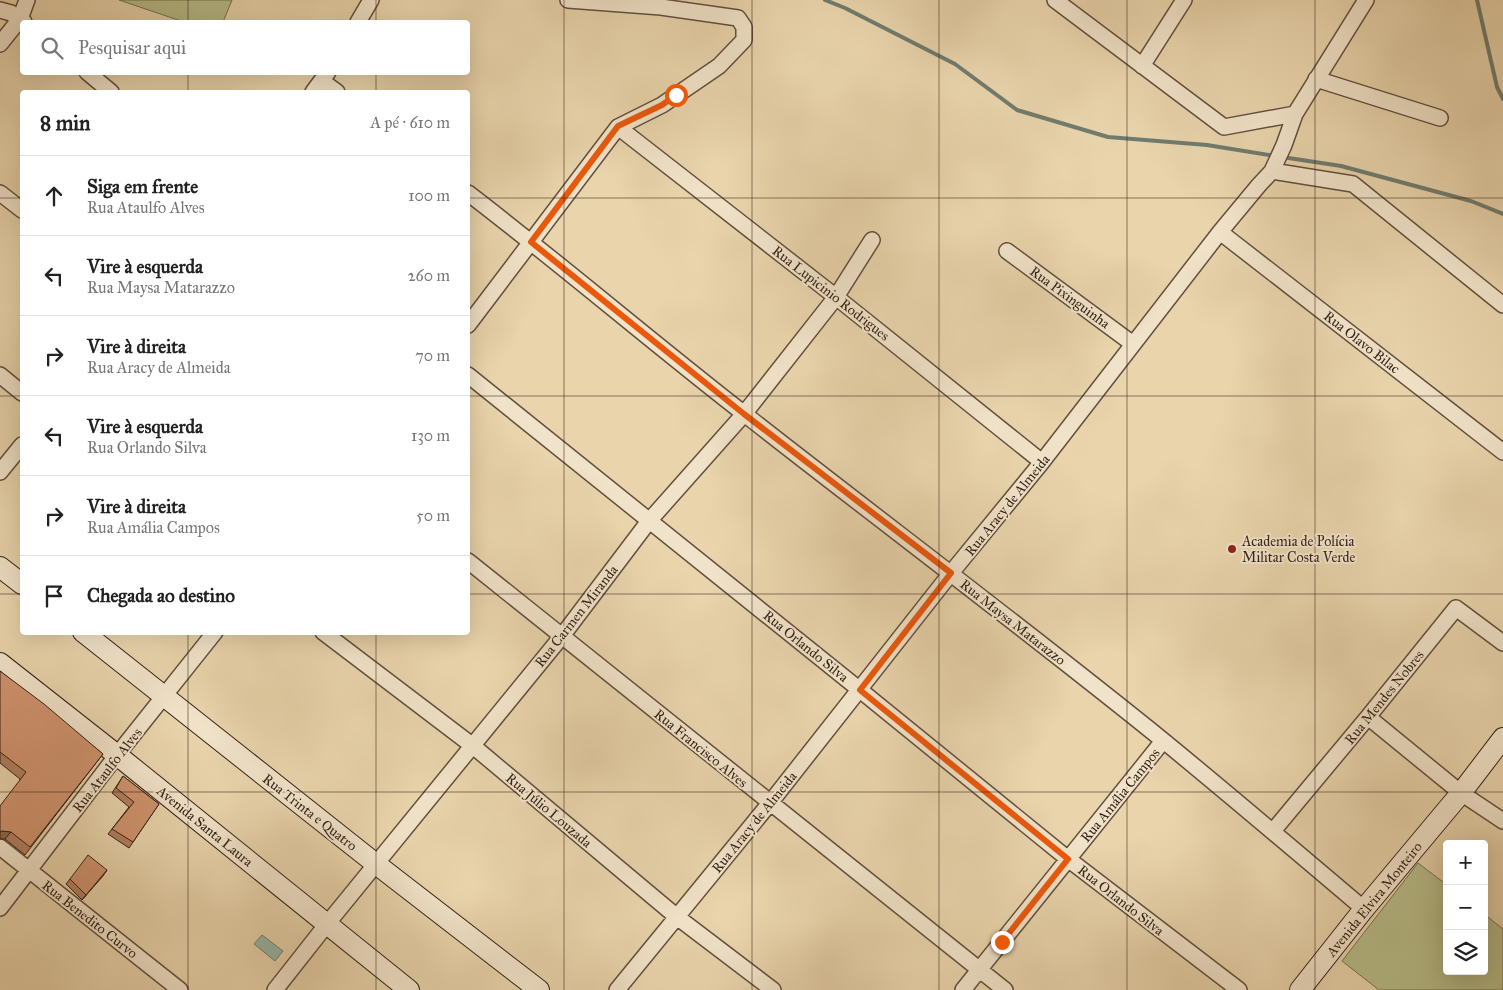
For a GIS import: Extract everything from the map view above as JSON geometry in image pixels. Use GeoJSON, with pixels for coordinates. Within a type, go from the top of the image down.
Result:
{"type":"FeatureCollection","features":[{"type":"Feature","properties":{"kind":"street"},"geometry":{"type":"LineString","coordinates":[[22,20],[27,0]]}},
{"type":"Feature","properties":{"kind":"street"},"geometry":{"type":"LineString","coordinates":[[359,20],[371,0]]}},
{"type":"Feature","properties":{"kind":"street"},"geometry":{"type":"LineString","coordinates":[[470,322],[618,126],[662,105],[719,66],[744,40],[744,27],[738,18],[661,7],[568,0]]}},
{"type":"Feature","properties":{"kind":"street"},"geometry":{"type":"LineString","coordinates":[[1055,0],[1224,127],[1295,114]]}},
{"type":"Feature","properties":{"kind":"street"},"geometry":{"type":"LineString","coordinates":[[1142,66],[1184,0]]}},
{"type":"Feature","properties":{"kind":"street","name":"Rua Aracy de Almeida"},"geometry":{"type":"LineString","coordinates":[[617,990],[770,803],[951,573],[1042,462],[1220,232],[1275,166],[1295,114],[1366,0]]}},
{"type":"Feature","properties":{"kind":"street"},"geometry":{"type":"LineString","coordinates":[[0,10],[11,13],[21,20]]}},
{"type":"Feature","properties":{"kind":"street"},"geometry":{"type":"LineString","coordinates":[[0,44],[20,23]]}},
{"type":"Feature","properties":{"kind":"street"},"geometry":{"type":"LineString","coordinates":[[90,75],[109,90]]}},
{"type":"Feature","properties":{"kind":"street"},"geometry":{"type":"LineString","coordinates":[[1316,79],[1440,118]]}},
{"type":"Feature","properties":{"kind":"street"},"geometry":{"type":"LineString","coordinates":[[321,82],[334,90]]}},
{"type":"Feature","properties":{"kind":"street","name":"Rua Lupicinio Rodrigues"},"geometry":{"type":"LineString","coordinates":[[618,126],[1042,462]]}},
{"type":"Feature","properties":{"kind":"street"},"geometry":{"type":"LineString","coordinates":[[1275,166],[1353,184],[1503,305]]}},
{"type":"Feature","properties":{"kind":"street"},"geometry":{"type":"LineString","coordinates":[[0,192],[20,208]]}},
{"type":"Feature","properties":{"kind":"street","name":"Rua Maysa Matarazzo"},"geometry":{"type":"LineString","coordinates":[[470,195],[744,414],[951,573],[1163,741],[1364,909]]}},
{"type":"Feature","properties":{"kind":"street","name":"Rua Olavo Bilac"},"geometry":{"type":"LineString","coordinates":[[1220,232],[1503,452]]}},
{"type":"Feature","properties":{"kind":"street","name":"Rua Carmen Miranda"},"geometry":{"type":"LineString","coordinates":[[275,990],[562,636],[649,521],[744,414],[836,297],[872,240]]}},
{"type":"Feature","properties":{"kind":"street","name":"Rua Pixinguinha"},"geometry":{"type":"LineString","coordinates":[[1007,251],[1133,344]]}},
{"type":"Feature","properties":{"kind":"street"},"geometry":{"type":"LineString","coordinates":[[0,375],[20,391]]}},
{"type":"Feature","properties":{"kind":"street","name":"Rua Orlando Silva"},"geometry":{"type":"LineString","coordinates":[[470,377],[1068,859],[1239,990]]}},
{"type":"Feature","properties":{"kind":"street"},"geometry":{"type":"LineString","coordinates":[[0,472],[20,447]]}},
{"type":"Feature","properties":{"kind":"street","name":"Rua Francisco Alves"},"geometry":{"type":"LineString","coordinates":[[470,563],[1005,990]]}},
{"type":"Feature","properties":{"kind":"street"},"geometry":{"type":"LineString","coordinates":[[0,567],[20,582]]}},
{"type":"Feature","properties":{"kind":"street","name":"Rua Mendes Nobres"},"geometry":{"type":"LineString","coordinates":[[1273,831],[1368,718],[1456,608],[1503,643]]}},
{"type":"Feature","properties":{"kind":"street","name":"Rua Trinta e Quatro"},"geometry":{"type":"LineString","coordinates":[[87,635],[376,864],[539,990]]}},
{"type":"Feature","properties":{"kind":"street","name":"Rua Ataulfo Alves"},"geometry":{"type":"LineString","coordinates":[[0,908],[117,755],[213,635]]}},
{"type":"Feature","properties":{"kind":"street","name":"Rua Júlio Louzada"},"geometry":{"type":"LineString","coordinates":[[327,635],[472,746],[677,917],[773,990]]}},
{"type":"Feature","properties":{"kind":"street","name":"Avenida Santa Laura"},"geometry":{"type":"LineString","coordinates":[[0,663],[409,990]]}},
{"type":"Feature","properties":{"kind":"street"},"geometry":{"type":"LineString","coordinates":[[1368,718],[1461,792],[1503,821]]}},
{"type":"Feature","properties":{"kind":"street","name":"Avenida Elvira Monteiro"},"geometry":{"type":"LineString","coordinates":[[1300,990],[1503,738]]}},
{"type":"Feature","properties":{"kind":"street","name":"Rua Amália Campos"},"geometry":{"type":"LineString","coordinates":[[963,990],[1163,741]]}},
{"type":"Feature","properties":{"kind":"street","name":"Rua Benedito Curvo"},"geometry":{"type":"LineString","coordinates":[[0,847],[180,990]]}},
{"type":"Feature","properties":{"kind":"green space"},"geometry":{"type":"Polygon","coordinates":[[[119,0],[232,0],[224,20],[178,20],[119,0]]]}},
{"type":"Feature","properties":{"kind":"green space"},"geometry":{"type":"Polygon","coordinates":[[[1418,863],[1443,882],[1443,975],[1488,975],[1488,917],[1503,929],[1503,990],[1379,990],[1342,961],[1418,863]]]}},
{"type":"Feature","properties":{"kind":"shaded area"},"geometry":{"type":"Polygon","coordinates":[[[262,935],[283,951],[275,961],[254,944],[262,935]]]}},
{"type":"Feature","properties":{"kind":"building"},"geometry":{"type":"Polygon","coordinates":[[[0,671],[44,704],[103,754],[30,847],[11,832],[0,832],[0,806],[26,772],[0,752],[0,671]]]}},
{"type":"Feature","properties":{"kind":"building"},"geometry":{"type":"Polygon","coordinates":[[[123,776],[159,804],[133,842],[112,829],[134,802],[116,788],[123,776]]]}},
{"type":"Feature","properties":{"kind":"building"},"geometry":{"type":"Polygon","coordinates":[[[88,855],[107,870],[86,895],[70,879],[88,855]]]}},
{"type":"Feature","properties":{"kind":"waterway"},"geometry":{"type":"LineString","coordinates":[[825,0],[845,8],[955,64],[1017,110],[1108,137],[1207,145],[1275,156]]}},
{"type":"Feature","properties":{"kind":"waterway"},"geometry":{"type":"LineString","coordinates":[[1477,0],[1497,87],[1503,99]]}},
{"type":"Feature","properties":{"kind":"waterway"},"geometry":{"type":"LineString","coordinates":[[1282,157],[1341,166],[1471,201],[1503,214]]}},
{"type":"Feature","properties":{"kind":"place","name":"Academia de Polícia Militar Costa Verde"},"geometry":{"type":"Point","coordinates":[1232,549]}},
{"type":"Feature","properties":{"kind":"route"},"geometry":{"type":"LineString","coordinates":[[676,95],[662,105],[618,126],[531,242],[744,414],[951,573],[860,690],[1068,859],[1002,942]]}}]}
